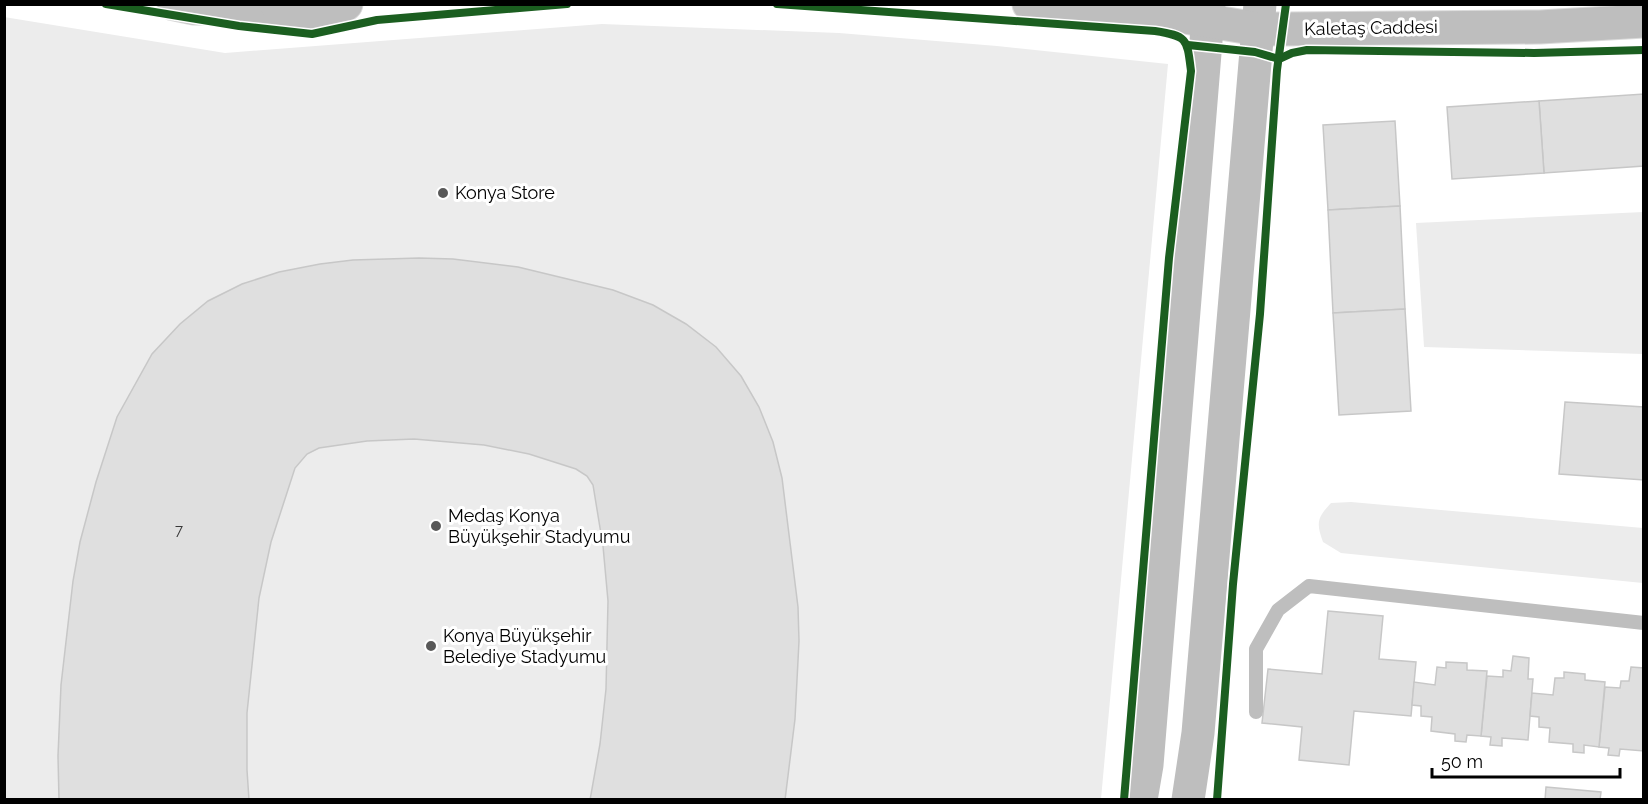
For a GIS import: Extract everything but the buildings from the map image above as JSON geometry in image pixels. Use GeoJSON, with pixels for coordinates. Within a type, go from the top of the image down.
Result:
{"type":"FeatureCollection","features":[{"type":"Feature","properties":{"kind":"street"},"geometry":{"type":"LineString","coordinates":[[174,4],[193,8],[280,7],[304,16],[324,15],[346,4]]}},
{"type":"Feature","properties":{"kind":"street","name":"Kaletaş Caddesi"},"geometry":{"type":"LineString","coordinates":[[1029,4],[1179,16],[1208,12],[1258,17],[1540,27],[1644,21]]}},
{"type":"Feature","properties":{"kind":"street"},"geometry":{"type":"LineString","coordinates":[[1141,800],[1147,765],[1208,12]]}},
{"type":"Feature","properties":{"kind":"street"},"geometry":{"type":"LineString","coordinates":[[1188,800],[1198,733],[1258,17]]}},
{"type":"Feature","properties":{"kind":"lane"},"geometry":{"type":"LineString","coordinates":[[1256,712],[1256,649],[1278,610],[1310,586],[1644,623]]}},
{"type":"Feature","properties":{"kind":"shaded area"},"geometry":{"type":"Polygon","coordinates":[[[4,17],[225,53],[602,24],[839,33],[997,46],[1168,64],[1101,799],[5,799],[4,17]]]}},
{"type":"Feature","properties":{"kind":"shaded area"},"geometry":{"type":"Polygon","coordinates":[[[1643,212],[1643,354],[1424,347],[1416,223],[1643,212]]]}},
{"type":"Feature","properties":{"kind":"shaded area"},"geometry":{"type":"Polygon","coordinates":[[[1351,502],[1643,528],[1643,583],[1341,553],[1323,542],[1319,521],[1331,503],[1351,502]]]}},
{"type":"Feature","properties":{"kind":"cycle path"},"geometry":{"type":"LineString","coordinates":[[106,4],[239,26],[312,34],[377,20],[567,4]]}},
{"type":"Feature","properties":{"kind":"cycle path"},"geometry":{"type":"LineString","coordinates":[[777,4],[1155,31],[1180,37],[1187,46],[1191,71],[1169,258],[1124,800]]}},
{"type":"Feature","properties":{"kind":"cycle path"},"geometry":{"type":"LineString","coordinates":[[1217,800],[1233,584],[1260,314],[1277,70],[1286,4]]}},
{"type":"Feature","properties":{"kind":"cycle path"},"geometry":{"type":"LineString","coordinates":[[1188,45],[1255,52],[1279,59],[1307,50],[1534,53],[1644,50]]}},
{"type":"Feature","properties":{"kind":"place","name":"Konya Store"},"geometry":{"type":"Point","coordinates":[443,193]}},
{"type":"Feature","properties":{"kind":"place","name":"Medaş Konya Büyükşehir Stadyumu"},"geometry":{"type":"Point","coordinates":[436,526]}},
{"type":"Feature","properties":{"kind":"place","name":"Konya Büyükşehir Belediye Stadyumu"},"geometry":{"type":"Point","coordinates":[431,646]}}]}
